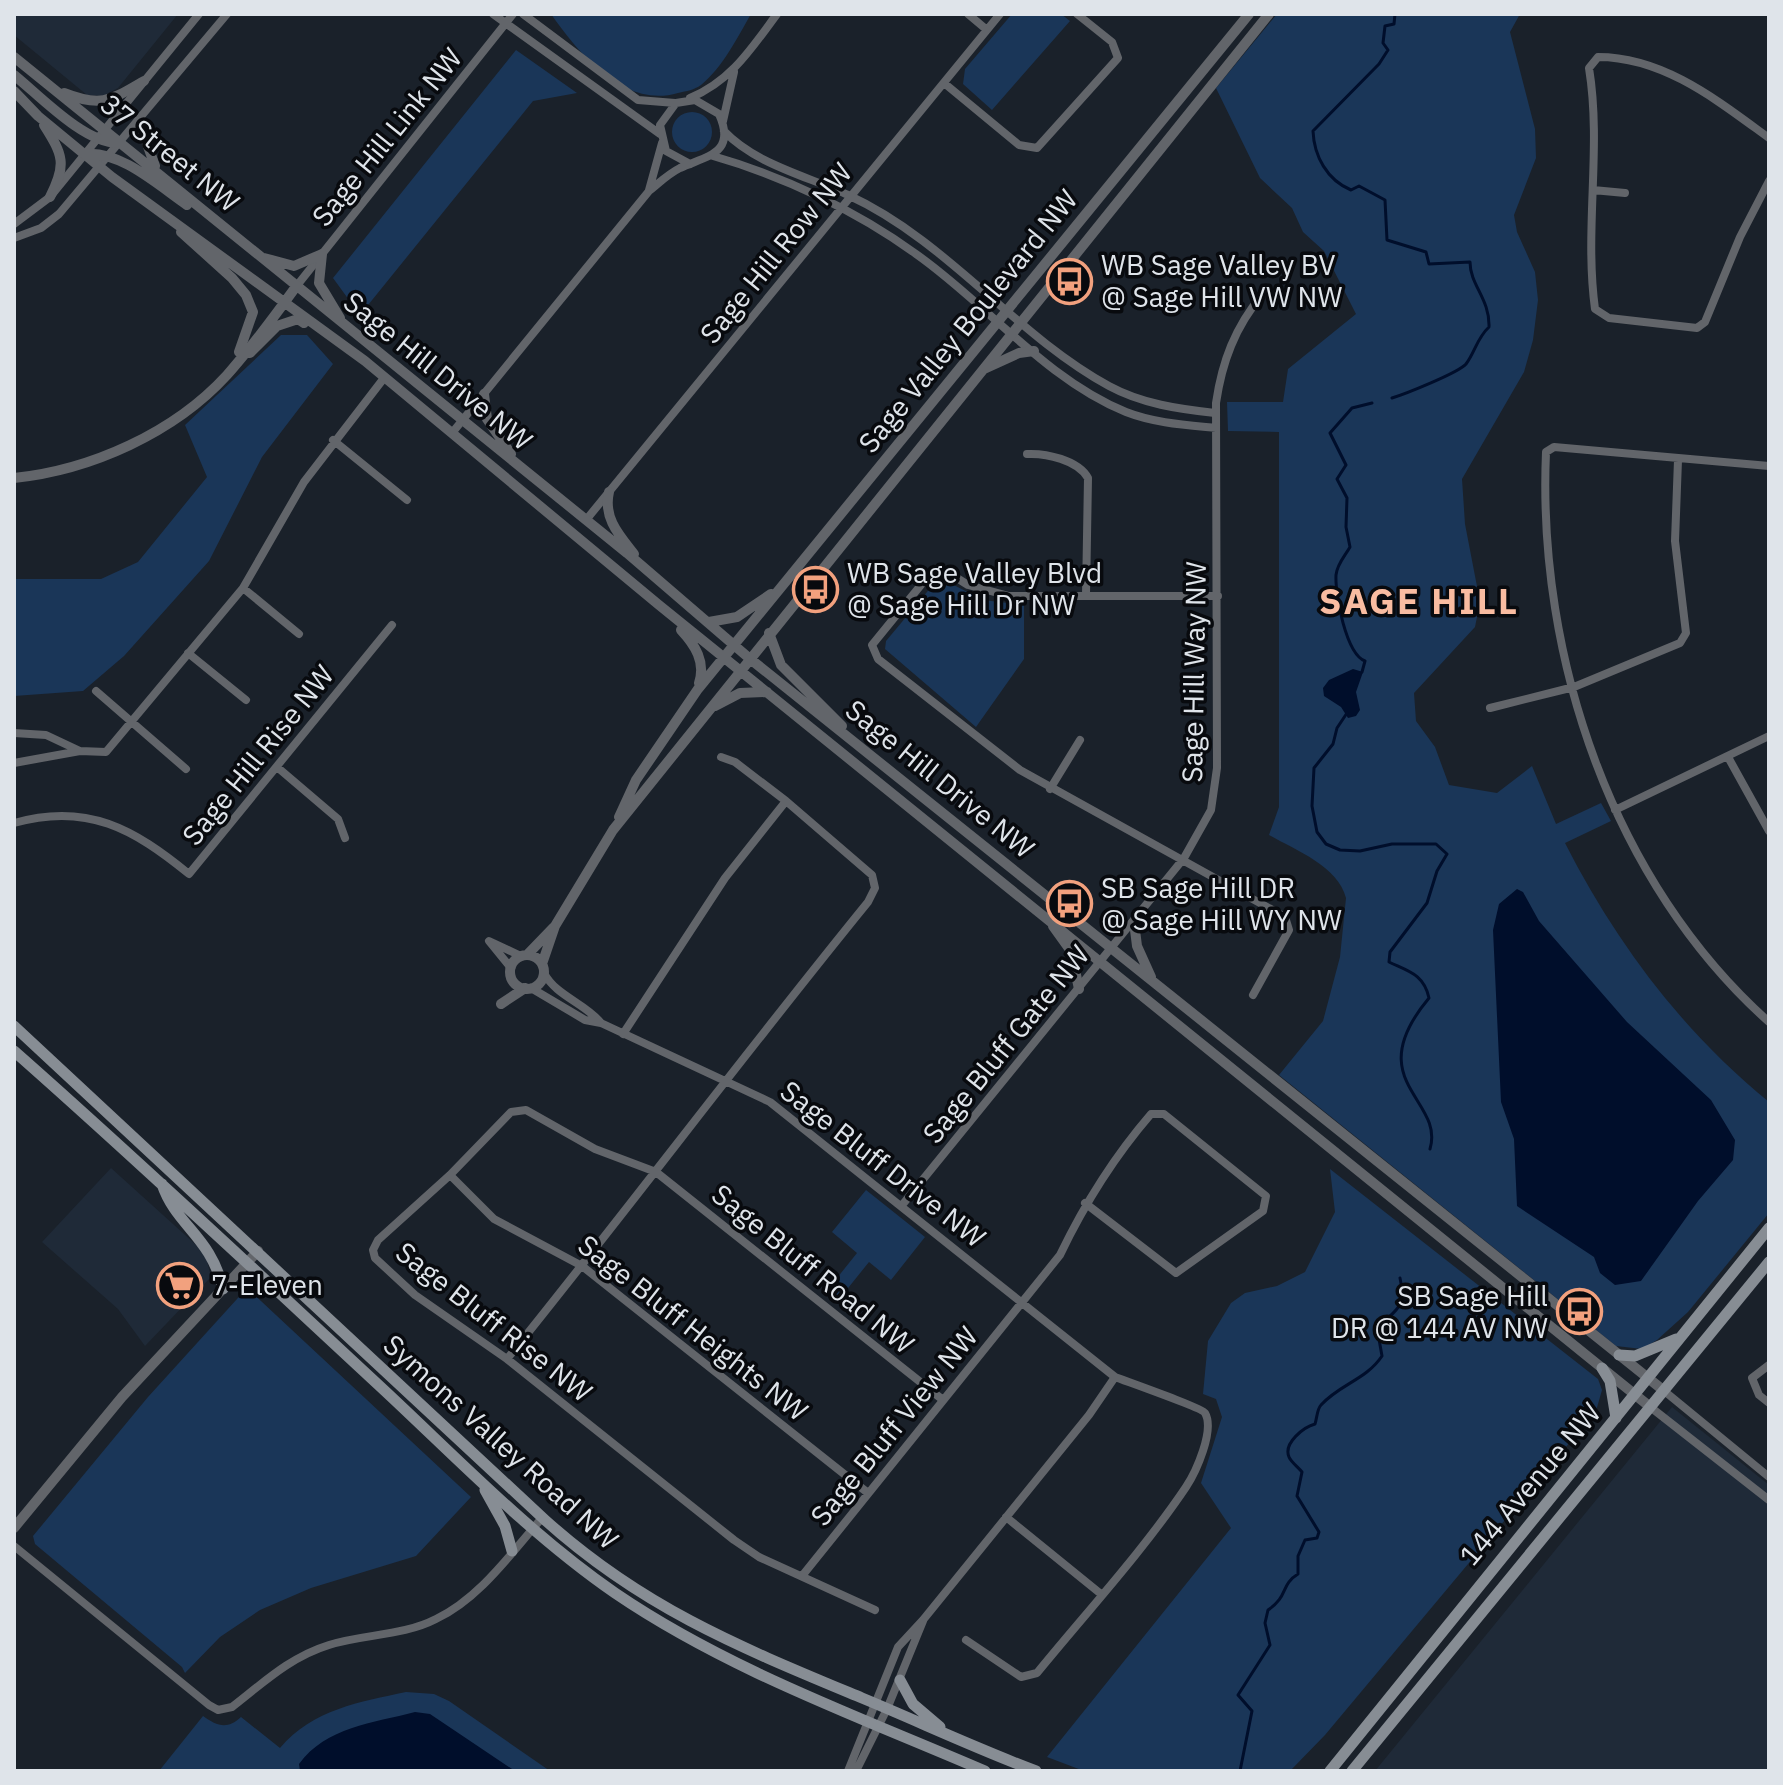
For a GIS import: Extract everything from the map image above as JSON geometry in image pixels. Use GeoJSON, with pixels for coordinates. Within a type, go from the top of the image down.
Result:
{"type":"FeatureCollection","features":[{"type":"Feature","properties":{"kind":"main road","name":"Symons Valley Road NW"},"geometry":{"type":"LineString","coordinates":[[14,1026],[542,1518],[629,1588],[683,1620],[1036,1771]]}},
{"type":"Feature","properties":{"kind":"main road","name":"Symons Valley Road NW"},"geometry":{"type":"LineString","coordinates":[[14,1051],[248,1262],[532,1529],[614,1592],[676,1631],[866,1720],[985,1771]]}},
{"type":"Feature","properties":{"kind":"main road"},"geometry":{"type":"LineString","coordinates":[[161,1184],[167,1201],[209,1249],[223,1289]]}},
{"type":"Feature","properties":{"kind":"main road","name":"144 Avenue NW"},"geometry":{"type":"LineString","coordinates":[[1330,1771],[1769,1228]]}},
{"type":"Feature","properties":{"kind":"main road","name":"144 Avenue NW"},"geometry":{"type":"LineString","coordinates":[[1352,1771],[1769,1262]]}},
{"type":"Feature","properties":{"kind":"main road"},"geometry":{"type":"LineString","coordinates":[[1619,1355],[1645,1353],[1681,1337]]}},
{"type":"Feature","properties":{"kind":"main road"},"geometry":{"type":"LineString","coordinates":[[1602,1368],[1610,1381],[1616,1418]]}},
{"type":"Feature","properties":{"kind":"main road"},"geometry":{"type":"LineString","coordinates":[[479,1479],[505,1526],[512,1551]]}},
{"type":"Feature","properties":{"kind":"main road"},"geometry":{"type":"LineString","coordinates":[[900,1680],[913,1704],[949,1735]]}},
{"type":"Feature","properties":{"kind":"street"},"geometry":{"type":"LineString","coordinates":[[14,224],[50,197],[199,14]]}},
{"type":"Feature","properties":{"kind":"street"},"geometry":{"type":"LineString","coordinates":[[14,238],[41,228],[59,214],[227,14]]}},
{"type":"Feature","properties":{"kind":"street"},"geometry":{"type":"LineString","coordinates":[[493,14],[661,139],[673,158],[690,164]]}},
{"type":"Feature","properties":{"kind":"street","name":"Sage Hill Link NW"},"geometry":{"type":"LineString","coordinates":[[295,288],[513,14]]}},
{"type":"Feature","properties":{"kind":"street"},"geometry":{"type":"LineString","coordinates":[[523,14],[638,100],[712,107],[723,126],[749,151],[851,196],[944,256],[1022,322],[1111,387],[1178,409],[1215,413]]}},
{"type":"Feature","properties":{"kind":"street"},"geometry":{"type":"LineString","coordinates":[[649,191],[663,116],[681,102],[709,90],[734,72],[777,14]]}},
{"type":"Feature","properties":{"kind":"street"},"geometry":{"type":"LineString","coordinates":[[968,14],[987,30]]}},
{"type":"Feature","properties":{"kind":"street","name":"Sage Hill Row NW"},"geometry":{"type":"LineString","coordinates":[[586,520],[1000,14]]}},
{"type":"Feature","properties":{"kind":"street"},"geometry":{"type":"LineString","coordinates":[[944,83],[1019,145],[1037,148],[1118,58],[1112,42],[1077,14]]}},
{"type":"Feature","properties":{"kind":"street","name":"Sage Valley Boulevard NW"},"geometry":{"type":"LineString","coordinates":[[613,830],[636,780],[698,689],[1249,14]]}},
{"type":"Feature","properties":{"kind":"street","name":"Sage Valley Boulevard NW"},"geometry":{"type":"LineString","coordinates":[[613,830],[1269,14]]}},
{"type":"Feature","properties":{"kind":"street","name":"37 Street NW"},"geometry":{"type":"LineString","coordinates":[[14,57],[101,134],[120,143],[295,288]]}},
{"type":"Feature","properties":{"kind":"street"},"geometry":{"type":"LineString","coordinates":[[1769,138],[1716,100],[1653,64],[1598,57],[1589,68],[1595,132],[1589,227],[1595,309],[1609,318],[1697,328],[1705,322],[1740,237],[1769,181]]}},
{"type":"Feature","properties":{"kind":"street"},"geometry":{"type":"LineString","coordinates":[[713,156],[723,126],[734,72]]}},
{"type":"Feature","properties":{"kind":"street"},"geometry":{"type":"LineString","coordinates":[[14,75],[101,134]]}},
{"type":"Feature","properties":{"kind":"street"},"geometry":{"type":"LineString","coordinates":[[51,87],[94,103],[110,99],[144,81]]}},
{"type":"Feature","properties":{"kind":"street","name":"37 Street NW"},"geometry":{"type":"LineString","coordinates":[[14,91],[38,116],[100,167],[162,215],[195,234],[284,303]]}},
{"type":"Feature","properties":{"kind":"street"},"geometry":{"type":"LineString","coordinates":[[38,116],[60,152],[63,167],[50,197]]}},
{"type":"Feature","properties":{"kind":"street"},"geometry":{"type":"LineString","coordinates":[[139,121],[148,156],[160,175]]}},
{"type":"Feature","properties":{"kind":"street"},"geometry":{"type":"LineString","coordinates":[[85,154],[108,157],[229,232]]}},
{"type":"Feature","properties":{"kind":"street"},"geometry":{"type":"LineString","coordinates":[[452,433],[649,191],[676,170],[713,156],[841,208],[917,254],[1034,351],[1085,389],[1127,412],[1175,424],[1216,428]]}},
{"type":"Feature","properties":{"kind":"street"},"geometry":{"type":"LineString","coordinates":[[1593,190],[1625,193]]}},
{"type":"Feature","properties":{"kind":"street"},"geometry":{"type":"LineString","coordinates":[[162,215],[232,278],[246,295],[253,312],[249,332],[225,377]]}},
{"type":"Feature","properties":{"kind":"street"},"geometry":{"type":"LineString","coordinates":[[256,255],[294,266],[322,254],[319,283],[348,330]]}},
{"type":"Feature","properties":{"kind":"street"},"geometry":{"type":"LineString","coordinates":[[225,377],[295,288]]}},
{"type":"Feature","properties":{"kind":"street","name":"Sage Hill Drive NW"},"geometry":{"type":"LineString","coordinates":[[295,288],[586,520],[749,658],[1663,1390]]}},
{"type":"Feature","properties":{"kind":"street","name":"Sage Hill Way NW"},"geometry":{"type":"LineString","coordinates":[[1113,949],[1201,832],[1214,792],[1218,596],[1215,413],[1219,380],[1230,347],[1242,319],[1262,295]]}},
{"type":"Feature","properties":{"kind":"street","name":"Sage Hill Drive NW"},"geometry":{"type":"LineString","coordinates":[[284,303],[384,378],[635,586],[1103,961],[1649,1406]]}},
{"type":"Feature","properties":{"kind":"street"},"geometry":{"type":"LineString","coordinates":[[14,478],[71,468],[115,452],[187,410],[286,321],[298,319],[321,331]]}},
{"type":"Feature","properties":{"kind":"street"},"geometry":{"type":"LineString","coordinates":[[983,370],[1019,353],[1034,351]]}},
{"type":"Feature","properties":{"kind":"street"},"geometry":{"type":"LineString","coordinates":[[14,763],[80,751],[106,752],[243,588],[304,482],[333,440],[384,378]]}},
{"type":"Feature","properties":{"kind":"street"},"geometry":{"type":"LineString","coordinates":[[484,394],[487,419],[522,468]]}},
{"type":"Feature","properties":{"kind":"street"},"geometry":{"type":"LineString","coordinates":[[333,440],[407,500]]}},
{"type":"Feature","properties":{"kind":"street"},"geometry":{"type":"LineString","coordinates":[[1769,466],[1554,447],[1546,452],[1543,517],[1559,627],[1586,735],[1615,810],[1669,906],[1724,976],[1769,1022]]}},
{"type":"Feature","properties":{"kind":"street"},"geometry":{"type":"LineString","coordinates":[[1027,454],[1044,453],[1083,469],[1088,478],[1086,595]]}},
{"type":"Feature","properties":{"kind":"street"},"geometry":{"type":"LineString","coordinates":[[1490,708],[1574,687],[1680,643],[1686,633],[1675,541],[1678,460]]}},
{"type":"Feature","properties":{"kind":"street"},"geometry":{"type":"LineString","coordinates":[[609,492],[607,508],[612,524],[648,571],[635,586]]}},
{"type":"Feature","properties":{"kind":"street"},"geometry":{"type":"LineString","coordinates":[[1218,596],[997,594],[968,585],[941,568],[934,569],[872,645],[878,659],[1009,762],[1050,789],[1184,858],[1285,917],[1289,930],[1253,995]]}},
{"type":"Feature","properties":{"kind":"street"},"geometry":{"type":"LineString","coordinates":[[709,622],[737,617],[785,584]]}},
{"type":"Feature","properties":{"kind":"street"},"geometry":{"type":"LineString","coordinates":[[243,588],[299,634]]}},
{"type":"Feature","properties":{"kind":"street"},"geometry":{"type":"LineString","coordinates":[[659,605],[693,644],[702,667],[698,689]]}},
{"type":"Feature","properties":{"kind":"street","name":"Sage Hill Rise NW"},"geometry":{"type":"LineString","coordinates":[[14,823],[41,815],[66,814],[98,820],[134,834],[189,874],[392,625]]}},
{"type":"Feature","properties":{"kind":"street"},"geometry":{"type":"LineString","coordinates":[[769,633],[781,665],[834,715],[850,737]]}},
{"type":"Feature","properties":{"kind":"street"},"geometry":{"type":"LineString","coordinates":[[188,653],[246,700]]}},
{"type":"Feature","properties":{"kind":"street"},"geometry":{"type":"LineString","coordinates":[[96,691],[186,769]]}},
{"type":"Feature","properties":{"kind":"street"},"geometry":{"type":"LineString","coordinates":[[710,709],[740,693],[767,692]]}},
{"type":"Feature","properties":{"kind":"street"},"geometry":{"type":"LineString","coordinates":[[14,733],[46,735],[80,751]]}},
{"type":"Feature","properties":{"kind":"street"},"geometry":{"type":"LineString","coordinates":[[1615,810],[1769,736]]}},
{"type":"Feature","properties":{"kind":"street"},"geometry":{"type":"LineString","coordinates":[[1050,789],[1080,740]]}},
{"type":"Feature","properties":{"kind":"street"},"geometry":{"type":"LineString","coordinates":[[507,1359],[875,888],[872,875],[786,801],[735,762],[721,757]]}},
{"type":"Feature","properties":{"kind":"street"},"geometry":{"type":"LineString","coordinates":[[1728,757],[1769,831]]}},
{"type":"Feature","properties":{"kind":"street"},"geometry":{"type":"LineString","coordinates":[[277,767],[338,819],[345,838]]}},
{"type":"Feature","properties":{"kind":"street"},"geometry":{"type":"LineString","coordinates":[[623,1034],[701,911],[786,801]]}},
{"type":"Feature","properties":{"kind":"street"},"geometry":{"type":"LineString","coordinates":[[555,926],[540,983],[501,1004],[512,974],[524,956],[555,926],[613,830]]}},
{"type":"Feature","properties":{"kind":"street"},"geometry":{"type":"LineString","coordinates":[[1042,912],[1071,951],[1079,989]]}},
{"type":"Feature","properties":{"kind":"street"},"geometry":{"type":"LineString","coordinates":[[1134,922],[1137,946],[1152,979]]}},
{"type":"Feature","properties":{"kind":"street"},"geometry":{"type":"LineString","coordinates":[[528,988],[512,974],[489,941],[524,956],[543,969]]}},
{"type":"Feature","properties":{"kind":"street","name":"Sage Bluff Gate NW"},"geometry":{"type":"LineString","coordinates":[[903,1204],[1113,949]]}},
{"type":"Feature","properties":{"kind":"street","name":"Sage Bluff Drive NW"},"geometry":{"type":"LineString","coordinates":[[543,969],[553,986],[594,1014],[601,1023]]}},
{"type":"Feature","properties":{"kind":"street","name":"Sage Bluff Drive NW"},"geometry":{"type":"LineString","coordinates":[[528,988],[585,1020],[601,1023],[770,1102],[903,1204],[1115,1377],[1161,1396],[1199,1406],[1206,1414],[1208,1428],[1187,1486],[1037,1673],[1021,1677],[966,1640]]}},
{"type":"Feature","properties":{"kind":"street","name":"Sage Bluff Rise NW"},"geometry":{"type":"LineString","coordinates":[[656,1172],[595,1149],[526,1110],[511,1112],[450,1175],[378,1240],[373,1250],[375,1258],[415,1295],[507,1359],[734,1540],[759,1557],[875,1610]]}},
{"type":"Feature","properties":{"kind":"street","name":"Sage Bluff View NW"},"geometry":{"type":"LineString","coordinates":[[802,1576],[1060,1255],[1085,1203],[1117,1153],[1151,1114],[1164,1114],[1266,1196],[1263,1211],[1176,1273],[1085,1203]]}},
{"type":"Feature","properties":{"kind":"street","name":"Sage Bluff Road NW"},"geometry":{"type":"LineString","coordinates":[[656,1172],[943,1400]]}},
{"type":"Feature","properties":{"kind":"street","name":"Sage Bluff Heights NW"},"geometry":{"type":"LineString","coordinates":[[450,1175],[494,1219],[582,1266],[868,1493]]}},
{"type":"Feature","properties":{"kind":"street"},"geometry":{"type":"LineString","coordinates":[[14,1528],[122,1397],[258,1251]]}},
{"type":"Feature","properties":{"kind":"street"},"geometry":{"type":"LineString","coordinates":[[1769,1365],[1752,1378],[1759,1395],[1769,1403]]}},
{"type":"Feature","properties":{"kind":"street"},"geometry":{"type":"LineString","coordinates":[[848,1771],[866,1720],[903,1640],[923,1620],[1107,1392],[1115,1377]]}},
{"type":"Feature","properties":{"kind":"street"},"geometry":{"type":"LineString","coordinates":[[1663,1390],[1769,1477]]}},
{"type":"Feature","properties":{"kind":"street"},"geometry":{"type":"LineString","coordinates":[[1649,1406],[1769,1500]]}},
{"type":"Feature","properties":{"kind":"street"},"geometry":{"type":"LineString","coordinates":[[1006,1517],[1101,1594]]}},
{"type":"Feature","properties":{"kind":"street"},"geometry":{"type":"LineString","coordinates":[[14,1546],[209,1705],[223,1710],[232,1707],[276,1671],[318,1648],[407,1630],[438,1618],[469,1597],[542,1518]]}},
{"type":"Feature","properties":{"kind":"street"},"geometry":{"type":"LineString","coordinates":[[856,1771],[880,1726],[923,1620]]}},
{"type":"Feature","properties":{"kind":"shaded area"},"geometry":{"type":"Polygon","coordinates":[[[14,14],[178,14],[118,88],[103,96],[87,95],[14,35],[14,14]]]}},
{"type":"Feature","properties":{"kind":"shaded area"},"geometry":{"type":"Polygon","coordinates":[[[551,14],[751,14],[709,78],[696,88],[658,96],[621,86],[605,74],[589,61],[551,14]]]}},
{"type":"Feature","properties":{"kind":"shaded area"},"geometry":{"type":"Polygon","coordinates":[[[1012,14],[1061,14],[1070,21],[992,110],[963,84],[965,69],[1012,14]]]}},
{"type":"Feature","properties":{"kind":"shaded area"},"geometry":{"type":"Polygon","coordinates":[[[1277,14],[1520,14],[1510,32],[1535,129],[1536,158],[1514,215],[1517,232],[1535,272],[1538,300],[1533,340],[1524,372],[1462,479],[1465,524],[1480,602],[1475,627],[1414,693],[1416,721],[1435,747],[1449,785],[1497,793],[1532,766],[1556,824],[1601,803],[1611,821],[1565,843],[1585,880],[1629,950],[1680,1015],[1737,1075],[1769,1102],[1769,1213],[1688,1312],[1642,1349],[1616,1346],[1279,1075],[1323,1021],[1340,957],[1346,898],[1325,868],[1269,835],[1279,807],[1279,432],[1228,431],[1227,402],[1283,402],[1288,369],[1356,314],[1324,251],[1303,232],[1292,208],[1260,178],[1216,88],[1277,14]]]}},
{"type":"Feature","properties":{"kind":"shaded area"},"geometry":{"type":"Polygon","coordinates":[[[516,50],[577,93],[533,101],[360,315],[333,278],[516,50]]]}},
{"type":"Feature","properties":{"kind":"shaded area"},"geometry":{"type":"Polygon","coordinates":[[[692,112],[706,118],[712,132],[706,146],[692,152],[678,146],[672,132],[678,118],[692,112]]]}},
{"type":"Feature","properties":{"kind":"shaded area"},"geometry":{"type":"Polygon","coordinates":[[[281,335],[307,335],[333,364],[262,457],[209,561],[124,656],[83,691],[14,696],[14,579],[101,579],[138,562],[207,477],[185,425],[281,335]]]}},
{"type":"Feature","properties":{"kind":"shaded area"},"geometry":{"type":"Polygon","coordinates":[[[937,580],[946,581],[983,600],[1024,605],[1024,659],[976,727],[885,649],[886,641],[937,580]]]}},
{"type":"Feature","properties":{"kind":"shaded area"},"geometry":{"type":"Polygon","coordinates":[[[1353,669],[1363,672],[1356,692],[1360,710],[1356,716],[1348,718],[1341,707],[1324,696],[1323,688],[1329,680],[1353,669]]]}},
{"type":"Feature","properties":{"kind":"shaded area"},"geometry":{"type":"Polygon","coordinates":[[[1517,889],[1523,892],[1539,921],[1627,1022],[1711,1100],[1735,1140],[1733,1160],[1698,1201],[1641,1281],[1615,1285],[1600,1273],[1594,1257],[1517,1206],[1514,1139],[1501,1102],[1493,930],[1499,904],[1517,889]]]}},
{"type":"Feature","properties":{"kind":"shaded area"},"geometry":{"type":"Polygon","coordinates":[[[111,1168],[205,1253],[211,1277],[145,1346],[118,1309],[42,1242],[111,1168]]]}},
{"type":"Feature","properties":{"kind":"shaded area"},"geometry":{"type":"Polygon","coordinates":[[[1330,1169],[1598,1379],[1602,1390],[1596,1411],[1325,1735],[1290,1771],[1084,1771],[1047,1757],[1231,1528],[1201,1483],[1222,1417],[1216,1399],[1203,1394],[1208,1341],[1231,1303],[1245,1293],[1277,1286],[1305,1272],[1335,1212],[1330,1169]]]}},
{"type":"Feature","properties":{"kind":"shaded area"},"geometry":{"type":"Polygon","coordinates":[[[866,1190],[925,1237],[891,1280],[869,1262],[836,1303],[825,1293],[857,1253],[832,1232],[866,1190]]]}},
{"type":"Feature","properties":{"kind":"shaded area"},"geometry":{"type":"Polygon","coordinates":[[[247,1288],[471,1497],[416,1556],[311,1588],[260,1610],[220,1637],[185,1673],[182,1667],[35,1544],[33,1536],[148,1397],[247,1288]]]}},
{"type":"Feature","properties":{"kind":"shaded area"},"geometry":{"type":"Polygon","coordinates":[[[1672,1407],[1769,1485],[1769,1771],[1375,1771],[1672,1407]]]}},
{"type":"Feature","properties":{"kind":"shaded area"},"geometry":{"type":"Polygon","coordinates":[[[406,1692],[434,1694],[449,1701],[550,1771],[159,1771],[203,1716],[222,1725],[231,1724],[241,1717],[280,1748],[307,1724],[322,1716],[355,1704],[406,1692]]]}},
{"type":"Feature","properties":{"kind":"shaded area"},"geometry":{"type":"Polygon","coordinates":[[[415,1712],[430,1714],[515,1771],[300,1771],[299,1764],[310,1752],[336,1734],[415,1712]]]}},
{"type":"Feature","properties":{"kind":"waterway"},"geometry":{"type":"LineString","coordinates":[[1392,398],[1461,368],[1489,327],[1486,308],[1473,278],[1470,262],[1429,264],[1426,252],[1387,240],[1385,200],[1359,186],[1351,190],[1343,186],[1323,166],[1316,149],[1313,131],[1379,64],[1388,50],[1383,43],[1385,26],[1394,24],[1395,14]]}},
{"type":"Feature","properties":{"kind":"waterway"},"geometry":{"type":"LineString","coordinates":[[1362,672],[1365,661],[1358,656],[1347,636],[1337,596],[1337,571],[1350,547],[1346,527],[1347,498],[1337,479],[1346,465],[1330,433],[1352,408],[1372,403]]}},
{"type":"Feature","properties":{"kind":"waterway"},"geometry":{"type":"LineString","coordinates":[[1347,713],[1337,728],[1333,744],[1314,768],[1312,806],[1317,832],[1326,844],[1340,850],[1360,851],[1392,844],[1436,844],[1447,854],[1437,871],[1427,903],[1390,952],[1389,962],[1419,978],[1429,998],[1410,1027],[1402,1050],[1403,1070],[1431,1132],[1430,1149]]}},
{"type":"Feature","properties":{"kind":"waterway"},"geometry":{"type":"LineString","coordinates":[[1240,1771],[1252,1711],[1238,1695],[1270,1645],[1265,1623],[1268,1610],[1298,1574],[1298,1556],[1305,1540],[1317,1538],[1319,1532],[1297,1496],[1302,1472],[1289,1457],[1289,1446],[1300,1432],[1315,1424],[1321,1405],[1368,1371],[1382,1356],[1377,1328],[1401,1302],[1400,1278]]}},
{"type":"Feature","properties":{"kind":"place","name":"WB Sage Valley BV @ Sage Hill VW NW"},"geometry":{"type":"Point","coordinates":[1070,281]}},
{"type":"Feature","properties":{"kind":"place","name":"WB Sage Valley Blvd @ Sage Hill Dr NW"},"geometry":{"type":"Point","coordinates":[816,589]}},
{"type":"Feature","properties":{"kind":"place","name":"SB Sage Hill DR @ Sage Hill WY NW"},"geometry":{"type":"Point","coordinates":[1070,904]}},
{"type":"Feature","properties":{"kind":"place","name":"7-Eleven"},"geometry":{"type":"Point","coordinates":[180,1285]}},
{"type":"Feature","properties":{"kind":"place","name":"SB Sage Hill DR @ 144 AV NW"},"geometry":{"type":"Point","coordinates":[1579,1312]}},
{"type":"Feature","properties":{"kind":"district","name":"SAGE HILL"},"geometry":{"type":"Point","coordinates":[1419,601]}}]}
